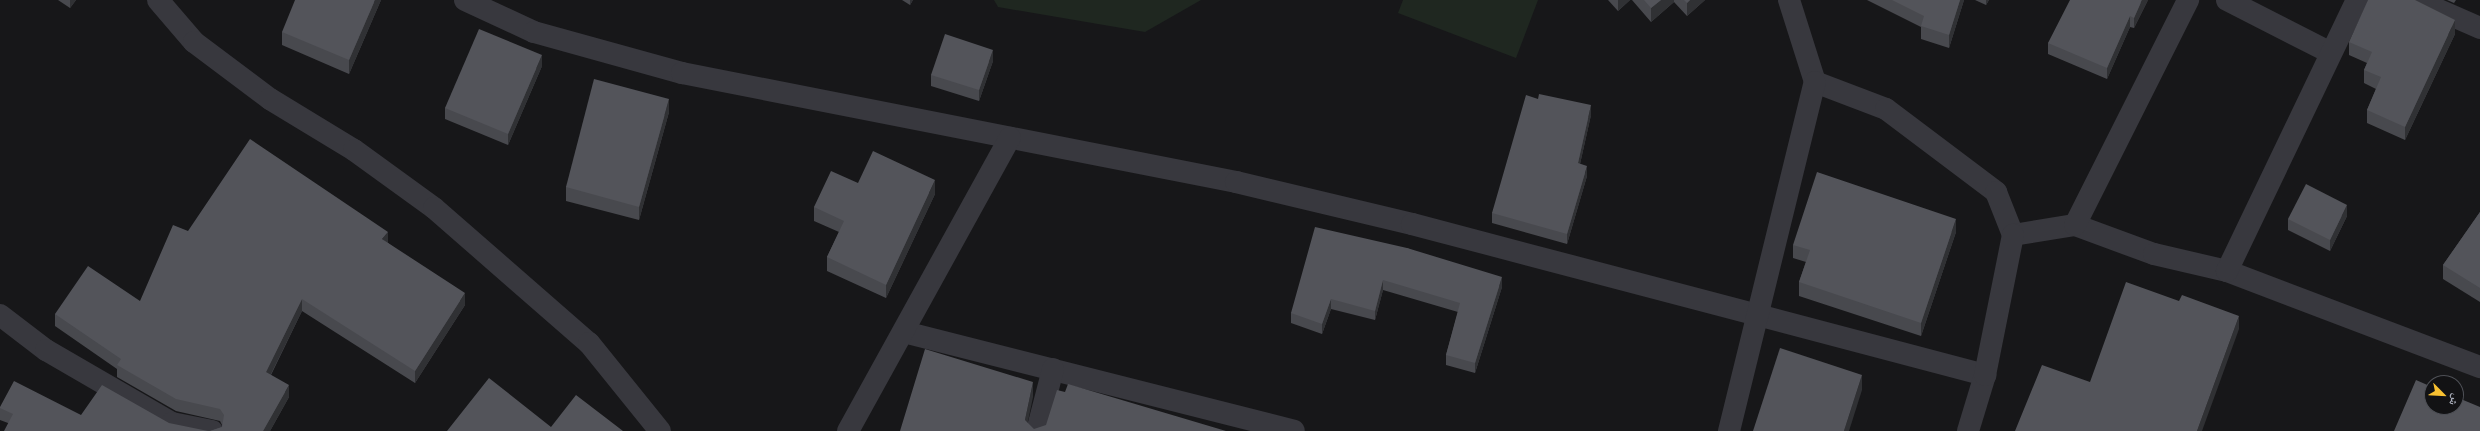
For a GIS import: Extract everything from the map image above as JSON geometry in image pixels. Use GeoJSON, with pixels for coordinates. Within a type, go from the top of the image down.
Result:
{"type":"FeatureCollection","features":[{"type":"Feature","properties":{"kind":"street"},"geometry":{"type":"LineString","coordinates":[[158,0],[194,42],[270,99],[354,150],[434,208],[590,343],[660,431]]}},
{"type":"Feature","properties":{"kind":"street"},"geometry":{"type":"LineString","coordinates":[[465,0],[534,32],[682,73],[1244,184],[1985,375]]}},
{"type":"Feature","properties":{"kind":"street"},"geometry":{"type":"LineString","coordinates":[[1729,431],[1756,315],[1815,82],[1789,0]]}},
{"type":"Feature","properties":{"kind":"street"},"geometry":{"type":"LineString","coordinates":[[2076,225],[2188,0]]}},
{"type":"Feature","properties":{"kind":"street"},"geometry":{"type":"LineString","coordinates":[[2227,0],[2329,52]]}},
{"type":"Feature","properties":{"kind":"street"},"geometry":{"type":"LineString","coordinates":[[2227,271],[2329,52],[2357,0]]}},
{"type":"Feature","properties":{"kind":"street"},"geometry":{"type":"LineString","coordinates":[[2416,0],[2480,28]]}},
{"type":"Feature","properties":{"kind":"street"},"geometry":{"type":"LineString","coordinates":[[1815,82],[1886,109],[1996,192],[2013,235],[1985,375],[1968,431]]}},
{"type":"Feature","properties":{"kind":"street"},"geometry":{"type":"LineString","coordinates":[[848,431],[1010,138]]}},
{"type":"Feature","properties":{"kind":"street"},"geometry":{"type":"LineString","coordinates":[[2013,235],[2076,225],[2154,254],[2227,271],[2480,367]]}},
{"type":"Feature","properties":{"kind":"street"},"geometry":{"type":"LineString","coordinates":[[0,315],[46,350],[172,423],[212,431]]}},
{"type":"Feature","properties":{"kind":"street"},"geometry":{"type":"LineString","coordinates":[[904,332],[1053,369],[1261,427],[1294,431]]}},
{"type":"Feature","properties":{"kind":"street"},"geometry":{"type":"LineString","coordinates":[[1036,431],[1053,369]]}},
{"type":"Feature","properties":{"kind":"shaded area"},"geometry":{"type":"Polygon","coordinates":[[[994,0],[1201,0],[1145,32],[998,7],[994,0]]]}},
{"type":"Feature","properties":{"kind":"shaded area"},"geometry":{"type":"Polygon","coordinates":[[[1403,0],[1538,0],[1516,58],[1398,13],[1403,0]]]}},
{"type":"Feature","properties":{"kind":"building"},"geometry":{"type":"Polygon","coordinates":[[[295,0],[375,0],[349,60],[282,32],[295,0]]]}},
{"type":"Feature","properties":{"kind":"building"},"geometry":{"type":"Polygon","coordinates":[[[1644,0],[1661,0],[1651,8],[1644,0]]]}},
{"type":"Feature","properties":{"kind":"building"},"geometry":{"type":"Polygon","coordinates":[[[1892,0],[1960,0],[1949,35],[1921,26],[1924,16],[1892,0]]]}},
{"type":"Feature","properties":{"kind":"building"},"geometry":{"type":"Polygon","coordinates":[[[2070,0],[2142,0],[2134,18],[2130,16],[2107,68],[2048,43],[2070,0]]]}},
{"type":"Feature","properties":{"kind":"building"},"geometry":{"type":"Polygon","coordinates":[[[2368,0],[2415,0],[2455,20],[2405,127],[2367,110],[2381,77],[2364,70],[2372,52],[2349,42],[2368,0]]]}},
{"type":"Feature","properties":{"kind":"building"},"geometry":{"type":"Polygon","coordinates":[[[479,29],[542,55],[508,134],[445,108],[479,29]]]}},
{"type":"Feature","properties":{"kind":"building"},"geometry":{"type":"Polygon","coordinates":[[[945,34],[993,50],[979,90],[931,75],[945,34]]]}},
{"type":"Feature","properties":{"kind":"building"},"geometry":{"type":"Polygon","coordinates":[[[594,79],[669,99],[639,207],[566,187],[594,79]]]}},
{"type":"Feature","properties":{"kind":"building"},"geometry":{"type":"Polygon","coordinates":[[[1539,94],[1591,105],[1578,163],[1587,166],[1567,234],[1492,213],[1526,95],[1538,99],[1539,94]]]}},
{"type":"Feature","properties":{"kind":"building"},"geometry":{"type":"Polygon","coordinates":[[[250,139],[388,232],[382,239],[465,293],[415,371],[302,299],[266,372],[289,385],[263,431],[210,431],[222,427],[224,415],[220,409],[176,399],[117,365],[121,359],[55,314],[88,266],[140,301],[173,225],[188,231],[250,139]]]}},
{"type":"Feature","properties":{"kind":"building"},"geometry":{"type":"Polygon","coordinates":[[[873,151],[935,180],[886,285],[827,257],[844,221],[814,207],[831,171],[858,183],[873,151]]]}},
{"type":"Feature","properties":{"kind":"building"},"geometry":{"type":"Polygon","coordinates":[[[1817,172],[1956,219],[1921,323],[1799,282],[1810,250],[1793,245],[1817,172]]]}},
{"type":"Feature","properties":{"kind":"building"},"geometry":{"type":"Polygon","coordinates":[[[2306,184],[2347,205],[2330,240],[2288,219],[2306,184]]]}},
{"type":"Feature","properties":{"kind":"building"},"geometry":{"type":"Polygon","coordinates":[[[2480,212],[2480,288],[2443,265],[2480,212]]]}},
{"type":"Feature","properties":{"kind":"building"},"geometry":{"type":"Polygon","coordinates":[[[1315,227],[1407,248],[1502,277],[1475,363],[1446,355],[1460,303],[1383,280],[1375,311],[1331,299],[1322,324],[1291,313],[1315,227]]]}},
{"type":"Feature","properties":{"kind":"building"},"geometry":{"type":"Polygon","coordinates":[[[2126,282],[2179,301],[2182,295],[2239,316],[2197,431],[2015,431],[2042,365],[2090,382],[2126,282]]]}},
{"type":"Feature","properties":{"kind":"building"},"geometry":{"type":"Polygon","coordinates":[[[1780,348],[1862,375],[1844,431],[1753,431],[1780,348]]]}},
{"type":"Feature","properties":{"kind":"building"},"geometry":{"type":"Polygon","coordinates":[[[925,349],[1033,382],[1025,420],[1034,429],[1046,425],[1057,390],[1065,392],[1068,384],[1226,431],[900,431],[925,349]]]}},
{"type":"Feature","properties":{"kind":"building"},"geometry":{"type":"Polygon","coordinates":[[[489,378],[551,427],[576,395],[623,431],[447,431],[489,378]]]}},
{"type":"Feature","properties":{"kind":"building"},"geometry":{"type":"Polygon","coordinates":[[[2416,380],[2424,384],[2424,415],[2464,415],[2464,400],[2480,407],[2480,431],[2394,431],[2416,380]]]}},
{"type":"Feature","properties":{"kind":"building"},"geometry":{"type":"Polygon","coordinates":[[[14,381],[81,415],[102,385],[169,423],[208,431],[4,431],[13,414],[0,407],[14,381]]]}}]}
